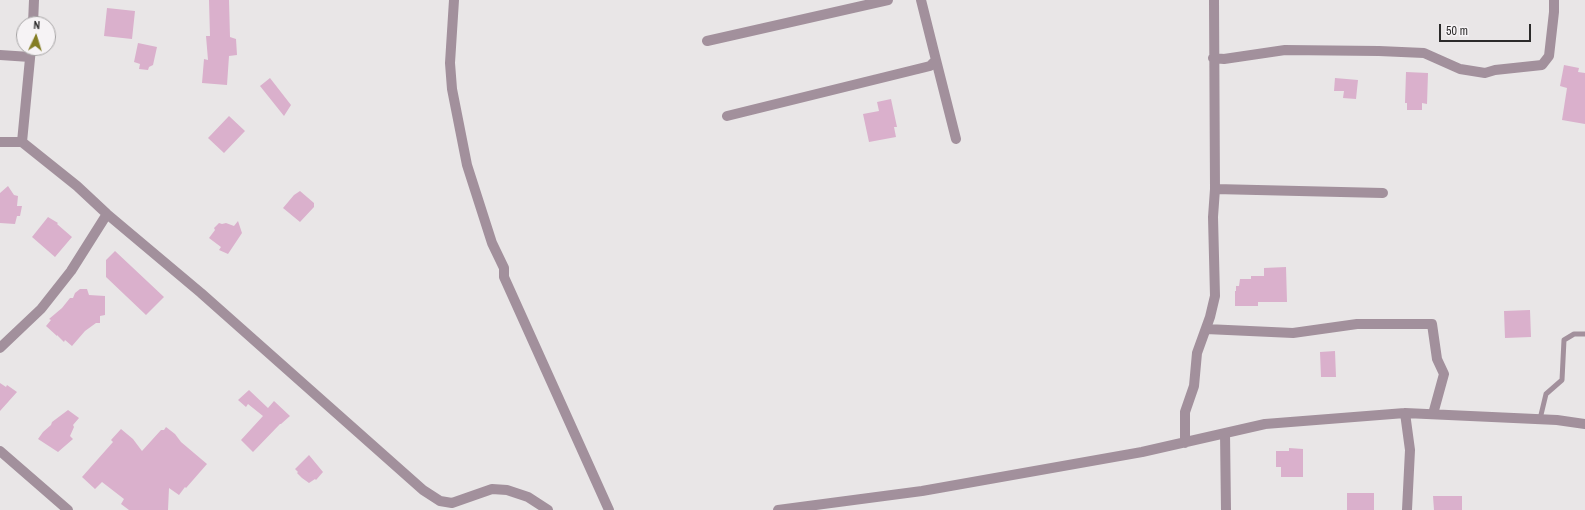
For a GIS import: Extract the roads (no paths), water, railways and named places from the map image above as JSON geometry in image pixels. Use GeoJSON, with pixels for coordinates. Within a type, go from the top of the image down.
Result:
{"type":"FeatureCollection","features":[{"type":"Feature","properties":{"kind":"street"},"geometry":{"type":"LineString","coordinates":[[33,16],[34,0]]}},
{"type":"Feature","properties":{"kind":"street"},"geometry":{"type":"LineString","coordinates":[[454,0],[450,63],[452,89],[467,165],[492,243],[504,268],[504,277],[609,510]]}},
{"type":"Feature","properties":{"kind":"street"},"geometry":{"type":"LineString","coordinates":[[707,41],[888,0]]}},
{"type":"Feature","properties":{"kind":"street"},"geometry":{"type":"LineString","coordinates":[[921,0],[956,139]]}},
{"type":"Feature","properties":{"kind":"street"},"geometry":{"type":"LineString","coordinates":[[1185,442],[1184,412],[1194,386],[1197,353],[1215,296],[1213,217],[1215,189],[1213,58],[1214,0]]}},
{"type":"Feature","properties":{"kind":"street"},"geometry":{"type":"LineString","coordinates":[[1213,58],[1224,59],[1285,50],[1371,51],[1424,53],[1460,69],[1485,72],[1542,65],[1548,56],[1554,12],[1554,0]]}},
{"type":"Feature","properties":{"kind":"street"},"geometry":{"type":"LineString","coordinates":[[0,55],[16,53]]}},
{"type":"Feature","properties":{"kind":"street"},"geometry":{"type":"LineString","coordinates":[[22,142],[30,56]]}},
{"type":"Feature","properties":{"kind":"street"},"geometry":{"type":"LineString","coordinates":[[727,116],[930,66],[936,60]]}},
{"type":"Feature","properties":{"kind":"street"},"geometry":{"type":"LineString","coordinates":[[0,142],[22,142],[77,186],[107,214],[202,293],[423,490],[440,501],[452,503],[492,489],[507,490],[528,497],[548,510]]}},
{"type":"Feature","properties":{"kind":"street"},"geometry":{"type":"LineString","coordinates":[[1215,189],[1383,194]]}},
{"type":"Feature","properties":{"kind":"street"},"geometry":{"type":"LineString","coordinates":[[0,348],[41,309],[71,271],[107,214]]}},
{"type":"Feature","properties":{"kind":"street"},"geometry":{"type":"LineString","coordinates":[[1206,328],[1293,333],[1357,324],[1432,324],[1437,359],[1444,374],[1434,414]]}},
{"type":"Feature","properties":{"kind":"street"},"geometry":{"type":"LineString","coordinates":[[1405,413],[1410,450],[1407,510]]}},
{"type":"Feature","properties":{"kind":"street"},"geometry":{"type":"LineString","coordinates":[[778,510],[922,491],[1142,452],[1265,424],[1405,413],[1540,419],[1585,424]]}},
{"type":"Feature","properties":{"kind":"street"},"geometry":{"type":"LineString","coordinates":[[1225,433],[1226,510]]}},
{"type":"Feature","properties":{"kind":"street"},"geometry":{"type":"LineString","coordinates":[[0,451],[68,510]]}},
{"type":"Feature","properties":{"kind":"lane"},"geometry":{"type":"LineString","coordinates":[[1540,419],[1546,394],[1562,380],[1564,340],[1574,334],[1585,334]]}}]}
